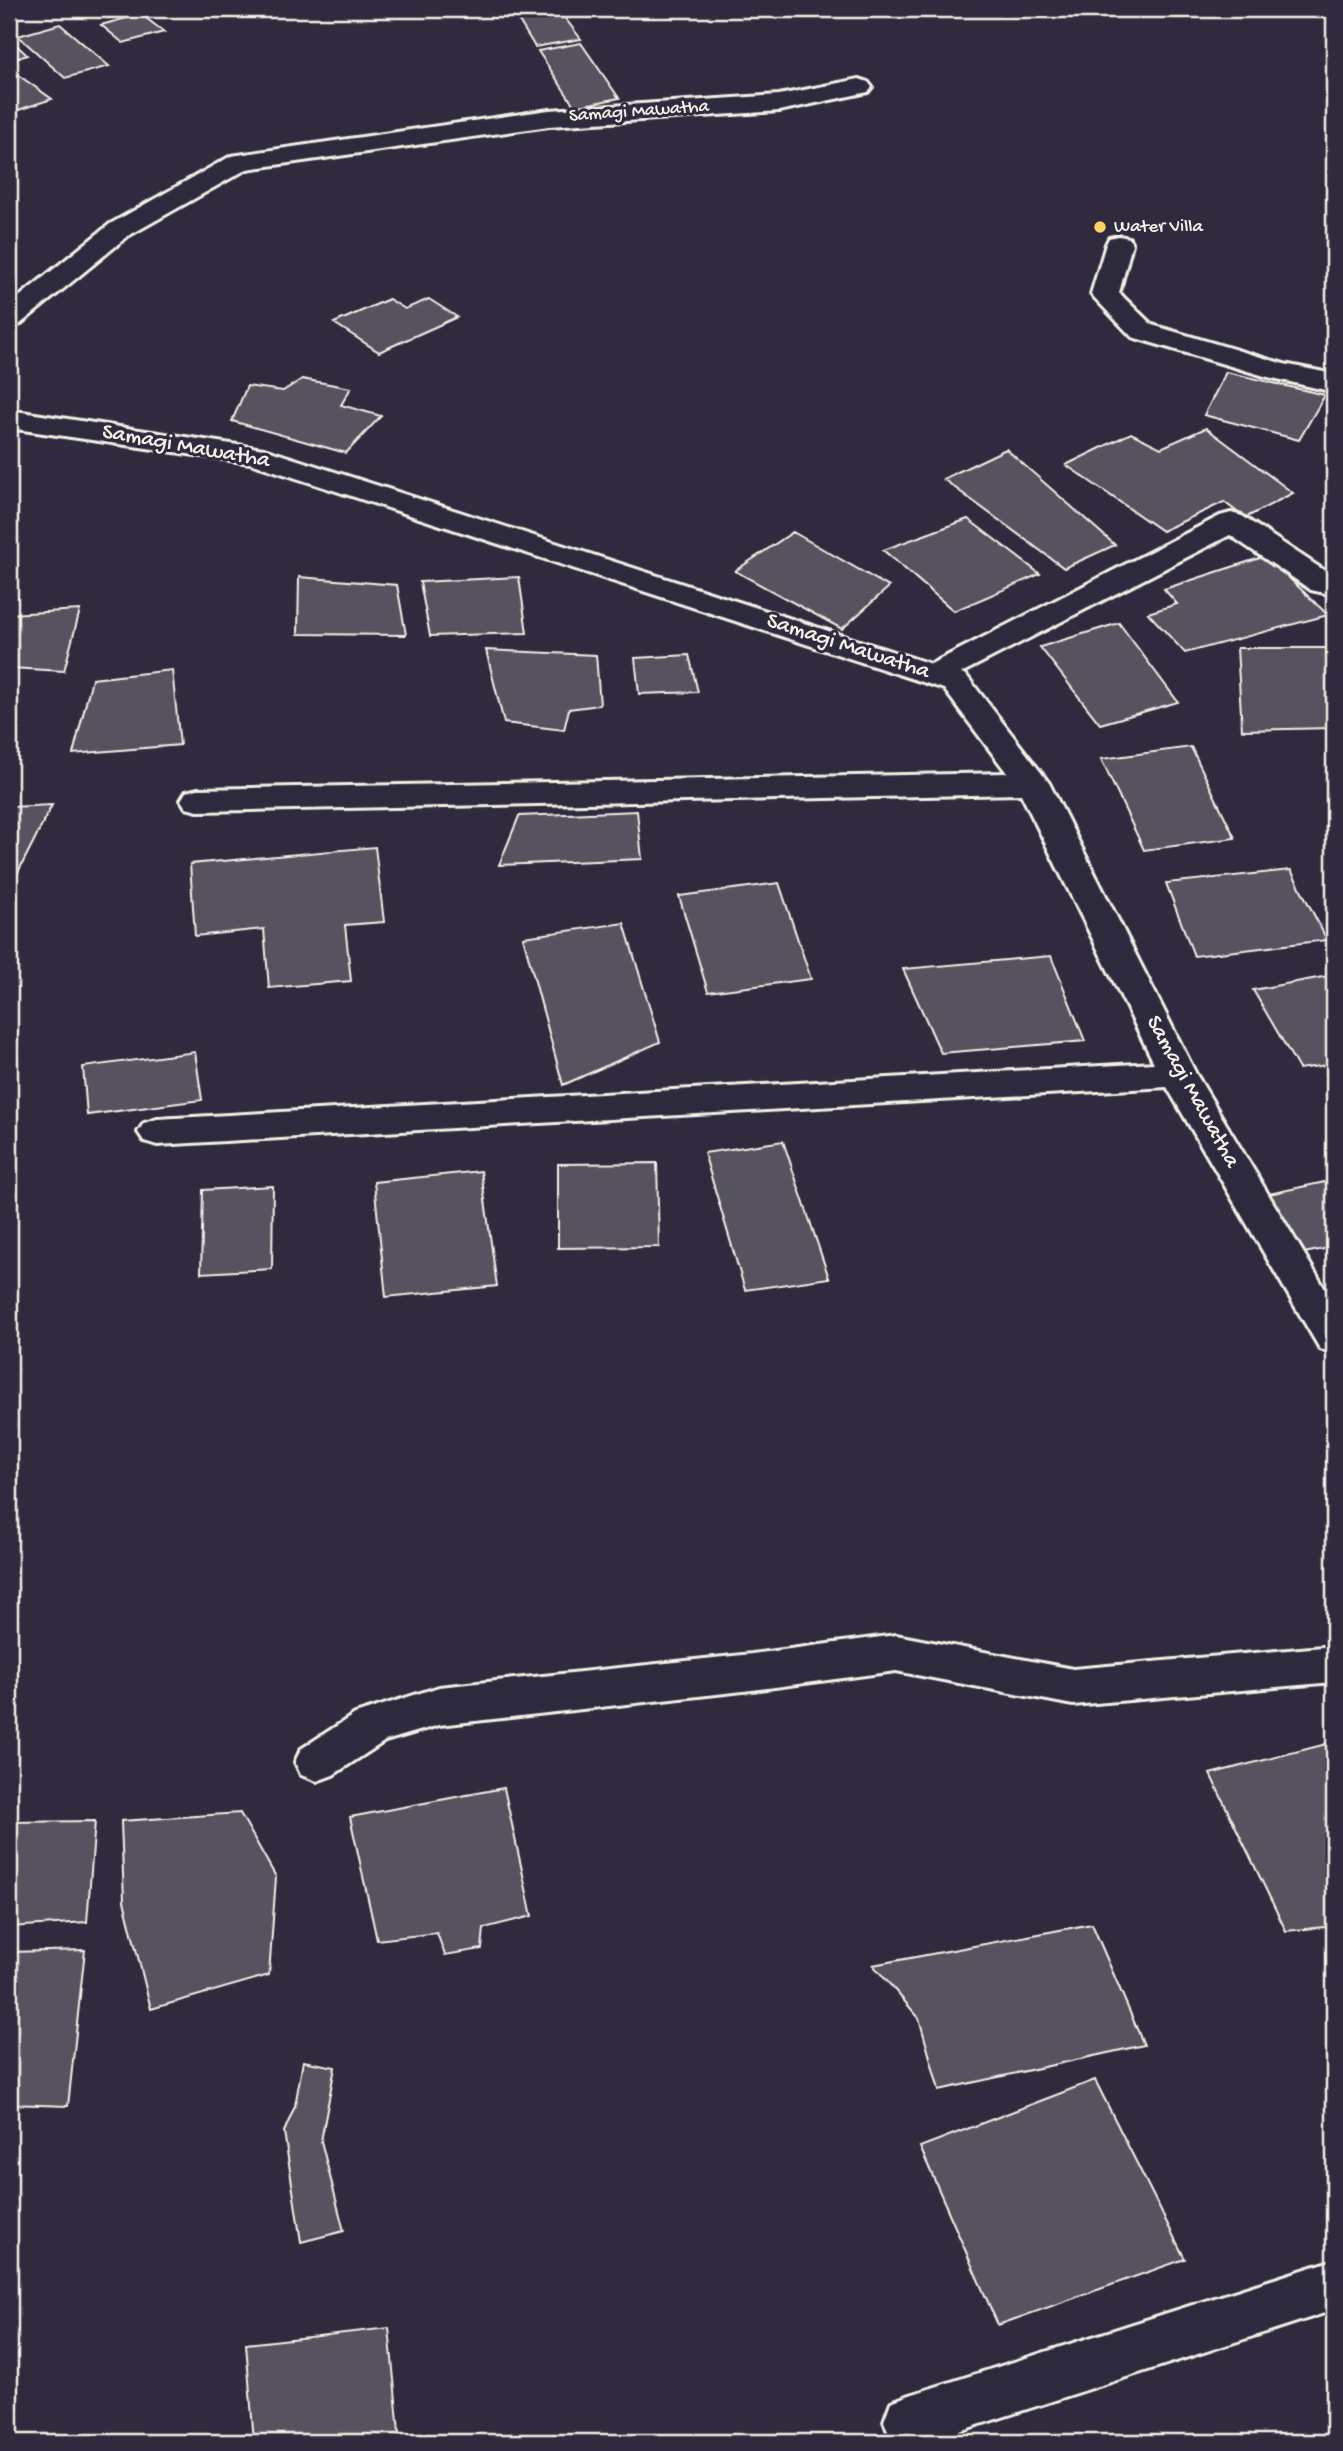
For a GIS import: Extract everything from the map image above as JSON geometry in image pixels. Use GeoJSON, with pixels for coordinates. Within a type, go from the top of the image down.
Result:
{"type":"FeatureCollection","features":[{"type":"Feature","properties":{"kind":"street","name":"Samagi Mawatha"},"geometry":{"type":"LineString","coordinates":[[9,319],[119,230],[240,162],[548,118],[779,103],[859,87]]}},
{"type":"Feature","properties":{"kind":"street"},"geometry":{"type":"LineString","coordinates":[[1119,244],[1105,294],[1142,331],[1278,371],[1334,383]]}},
{"type":"Feature","properties":{"kind":"street","name":"Samagi Mawatha"},"geometry":{"type":"LineString","coordinates":[[9,419],[254,455],[955,682],[1032,783],[1178,1074],[1334,1338]]}},
{"type":"Feature","properties":{"kind":"street"},"geometry":{"type":"LineString","coordinates":[[933,675],[1231,522],[1322,583],[1334,586]]}},
{"type":"Feature","properties":{"kind":"street"},"geometry":{"type":"LineString","coordinates":[[198,800],[1032,783]]}},
{"type":"Feature","properties":{"kind":"street"},"geometry":{"type":"LineString","coordinates":[[157,1132],[1178,1074]]}},
{"type":"Feature","properties":{"kind":"street"},"geometry":{"type":"LineString","coordinates":[[317,1762],[371,1727],[439,1706],[752,1672],[896,1653],[1073,1687],[1334,1664]]}},
{"type":"Feature","properties":{"kind":"street"},"geometry":{"type":"LineString","coordinates":[[910,2421],[1334,2285]]}},
{"type":"Feature","properties":{"kind":"building"},"geometry":{"type":"Polygon","coordinates":[[[558,9],[581,39],[535,47],[516,16],[558,9]]]}},
{"type":"Feature","properties":{"kind":"building"},"geometry":{"type":"Polygon","coordinates":[[[141,14],[164,32],[123,43],[101,25],[141,14]]]}},
{"type":"Feature","properties":{"kind":"building"},"geometry":{"type":"Polygon","coordinates":[[[60,24],[109,66],[65,78],[18,36],[60,24]]]}},
{"type":"Feature","properties":{"kind":"building"},"geometry":{"type":"Polygon","coordinates":[[[9,38],[27,55],[9,61],[9,38]]]}},
{"type":"Feature","properties":{"kind":"building"},"geometry":{"type":"Polygon","coordinates":[[[581,43],[619,98],[575,107],[538,51],[581,43]]]}},
{"type":"Feature","properties":{"kind":"building"},"geometry":{"type":"Polygon","coordinates":[[[11,70],[52,99],[9,113],[11,70]]]}},
{"type":"Feature","properties":{"kind":"building"},"geometry":{"type":"Polygon","coordinates":[[[389,299],[405,309],[429,299],[457,317],[379,352],[334,323],[389,299]]]}},
{"type":"Feature","properties":{"kind":"building"},"geometry":{"type":"Polygon","coordinates":[[[1226,372],[1325,395],[1299,440],[1204,415],[1226,372]]]}},
{"type":"Feature","properties":{"kind":"building"},"geometry":{"type":"Polygon","coordinates":[[[302,379],[351,388],[341,405],[381,416],[346,453],[232,421],[247,386],[283,391],[302,379]]]}},
{"type":"Feature","properties":{"kind":"building"},"geometry":{"type":"Polygon","coordinates":[[[1206,428],[1293,493],[1245,518],[1224,502],[1162,531],[1066,465],[1131,433],[1161,448],[1206,428]]]}},
{"type":"Feature","properties":{"kind":"building"},"geometry":{"type":"Polygon","coordinates":[[[1006,449],[1115,545],[1064,568],[943,479],[1006,449]]]}},
{"type":"Feature","properties":{"kind":"building"},"geometry":{"type":"Polygon","coordinates":[[[968,519],[1040,574],[954,611],[883,550],[968,519]]]}},
{"type":"Feature","properties":{"kind":"building"},"geometry":{"type":"Polygon","coordinates":[[[793,532],[889,587],[842,629],[735,571],[793,532]]]}},
{"type":"Feature","properties":{"kind":"building"},"geometry":{"type":"Polygon","coordinates":[[[1266,556],[1328,615],[1185,653],[1148,613],[1177,604],[1164,589],[1266,556]]]}},
{"type":"Feature","properties":{"kind":"building"},"geometry":{"type":"Polygon","coordinates":[[[299,577],[397,585],[406,635],[298,634],[299,577]]]}},
{"type":"Feature","properties":{"kind":"building"},"geometry":{"type":"Polygon","coordinates":[[[519,577],[527,633],[430,636],[420,582],[519,577]]]}},
{"type":"Feature","properties":{"kind":"building"},"geometry":{"type":"Polygon","coordinates":[[[80,610],[64,671],[9,668],[9,614],[80,610]]]}},
{"type":"Feature","properties":{"kind":"building"},"geometry":{"type":"Polygon","coordinates":[[[1119,623],[1178,702],[1100,724],[1040,647],[1119,623]]]}},
{"type":"Feature","properties":{"kind":"building"},"geometry":{"type":"Polygon","coordinates":[[[1237,648],[1334,648],[1334,728],[1242,730],[1237,648]]]}},
{"type":"Feature","properties":{"kind":"building"},"geometry":{"type":"Polygon","coordinates":[[[486,650],[596,655],[600,705],[569,709],[564,730],[504,723],[486,650]]]}},
{"type":"Feature","properties":{"kind":"building"},"geometry":{"type":"Polygon","coordinates":[[[689,655],[698,692],[639,694],[635,658],[689,655]]]}},
{"type":"Feature","properties":{"kind":"building"},"geometry":{"type":"Polygon","coordinates":[[[172,670],[180,745],[73,754],[92,679],[172,670]]]}},
{"type":"Feature","properties":{"kind":"building"},"geometry":{"type":"Polygon","coordinates":[[[1191,747],[1235,838],[1144,850],[1101,759],[1191,747]]]}},
{"type":"Feature","properties":{"kind":"building"},"geometry":{"type":"Polygon","coordinates":[[[52,805],[9,890],[9,807],[52,805]]]}},
{"type":"Feature","properties":{"kind":"building"},"geometry":{"type":"Polygon","coordinates":[[[637,811],[642,859],[499,865],[519,816],[637,811]]]}},
{"type":"Feature","properties":{"kind":"building"},"geometry":{"type":"Polygon","coordinates":[[[375,847],[384,922],[345,925],[351,981],[269,988],[264,929],[195,936],[190,864],[375,847]]]}},
{"type":"Feature","properties":{"kind":"building"},"geometry":{"type":"Polygon","coordinates":[[[1291,870],[1327,940],[1194,956],[1166,883],[1291,870]]]}},
{"type":"Feature","properties":{"kind":"building"},"geometry":{"type":"Polygon","coordinates":[[[779,883],[811,979],[708,992],[679,896],[779,883]]]}},
{"type":"Feature","properties":{"kind":"building"},"geometry":{"type":"Polygon","coordinates":[[[624,923],[660,1042],[563,1085],[523,937],[624,923]]]}},
{"type":"Feature","properties":{"kind":"building"},"geometry":{"type":"Polygon","coordinates":[[[1051,956],[1085,1041],[941,1053],[903,969],[1051,956]]]}},
{"type":"Feature","properties":{"kind":"building"},"geometry":{"type":"Polygon","coordinates":[[[1334,975],[1334,1064],[1299,1069],[1253,990],[1334,975]]]}},
{"type":"Feature","properties":{"kind":"building"},"geometry":{"type":"Polygon","coordinates":[[[195,1052],[202,1100],[87,1115],[83,1067],[195,1052]]]}},
{"type":"Feature","properties":{"kind":"building"},"geometry":{"type":"Polygon","coordinates":[[[783,1141],[829,1278],[745,1290],[704,1153],[783,1141]]]}},
{"type":"Feature","properties":{"kind":"building"},"geometry":{"type":"Polygon","coordinates":[[[657,1163],[659,1247],[558,1248],[558,1164],[657,1163]]]}},
{"type":"Feature","properties":{"kind":"building"},"geometry":{"type":"Polygon","coordinates":[[[481,1171],[497,1286],[386,1297],[374,1182],[481,1171]]]}},
{"type":"Feature","properties":{"kind":"building"},"geometry":{"type":"Polygon","coordinates":[[[1334,1180],[1334,1247],[1299,1254],[1269,1194],[1334,1180]]]}},
{"type":"Feature","properties":{"kind":"building"},"geometry":{"type":"Polygon","coordinates":[[[273,1186],[272,1269],[201,1273],[203,1190],[273,1186]]]}},
{"type":"Feature","properties":{"kind":"building"},"geometry":{"type":"Polygon","coordinates":[[[1334,1742],[1334,1926],[1286,1931],[1210,1774],[1334,1742]]]}},
{"type":"Feature","properties":{"kind":"building"},"geometry":{"type":"Polygon","coordinates":[[[504,1788],[532,1916],[484,1928],[482,1949],[445,1955],[437,1933],[377,1940],[350,1817],[504,1788]]]}},
{"type":"Feature","properties":{"kind":"building"},"geometry":{"type":"Polygon","coordinates":[[[240,1813],[276,1877],[269,1975],[151,2009],[124,1901],[121,1821],[240,1813]]]}},
{"type":"Feature","properties":{"kind":"building"},"geometry":{"type":"Polygon","coordinates":[[[95,1821],[87,1922],[9,1927],[9,1822],[95,1821]]]}},
{"type":"Feature","properties":{"kind":"building"},"geometry":{"type":"Polygon","coordinates":[[[1092,1924],[1144,2045],[939,2090],[919,2018],[873,1965],[1092,1924]]]}},
{"type":"Feature","properties":{"kind":"building"},"geometry":{"type":"Polygon","coordinates":[[[85,1950],[68,2106],[9,2104],[9,1952],[85,1950]]]}},
{"type":"Feature","properties":{"kind":"building"},"geometry":{"type":"Polygon","coordinates":[[[303,2061],[335,2067],[321,2141],[344,2231],[301,2242],[284,2132],[295,2106],[303,2061]]]}},
{"type":"Feature","properties":{"kind":"building"},"geometry":{"type":"Polygon","coordinates":[[[1095,2080],[1185,2259],[998,2325],[920,2147],[1095,2080]]]}},
{"type":"Feature","properties":{"kind":"building"},"geometry":{"type":"Polygon","coordinates":[[[389,2328],[400,2442],[254,2442],[246,2344],[389,2328]]]}},
{"type":"Feature","properties":{"kind":"place","name":"Water Villa"},"geometry":{"type":"Point","coordinates":[1100,227]}}]}
